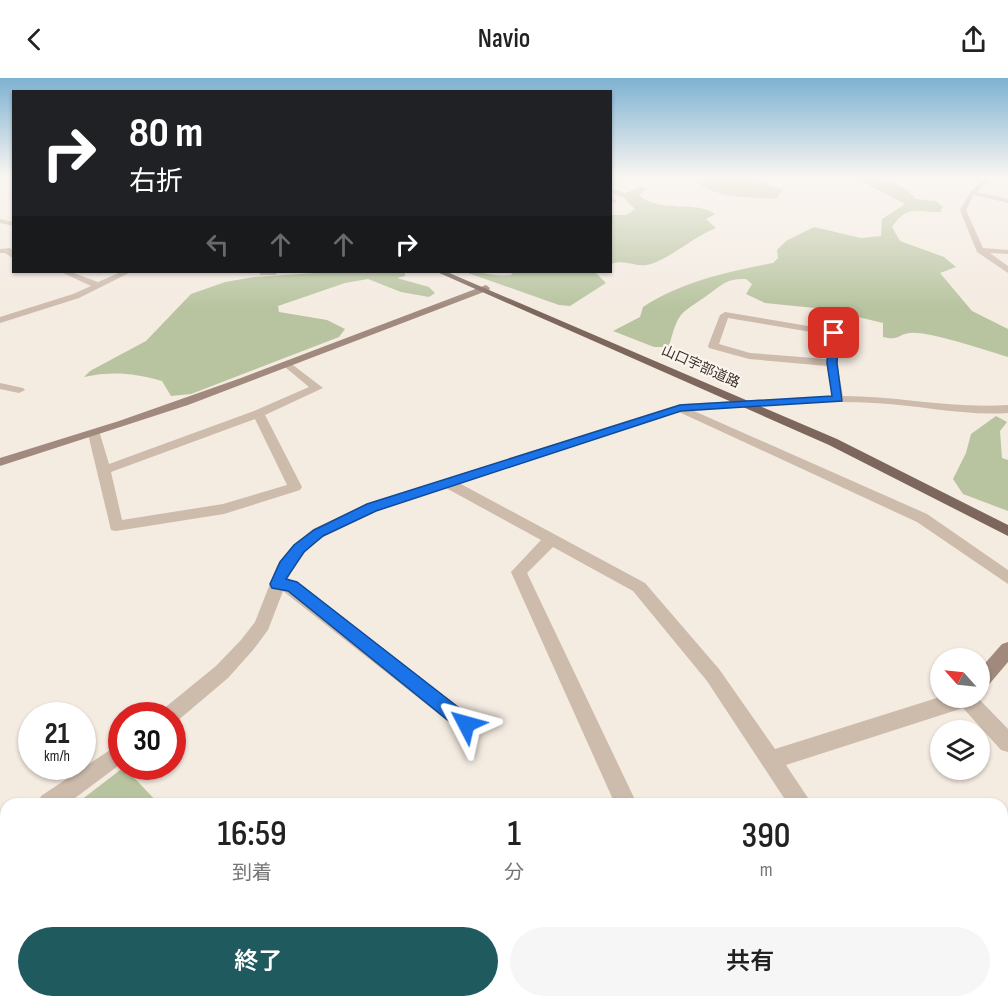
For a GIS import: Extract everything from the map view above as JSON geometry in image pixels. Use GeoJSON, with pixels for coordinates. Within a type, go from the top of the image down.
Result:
{"type":"FeatureCollection","features":[{"type":"Feature","properties":{"kind":"main road","name":"山口宇部道路"},"geometry":{"type":"LineString","coordinates":[[444,273],[486,288],[833,442],[1008,531]]}},
{"type":"Feature","properties":{"kind":"street"},"geometry":{"type":"LineString","coordinates":[[968,221],[980,250],[988,258],[1008,270]]}},
{"type":"Feature","properties":{"kind":"street"},"geometry":{"type":"LineString","coordinates":[[980,250],[1008,252]]}},
{"type":"Feature","properties":{"kind":"street"},"geometry":{"type":"LineString","coordinates":[[68,273],[100,286]]}},
{"type":"Feature","properties":{"kind":"street"},"geometry":{"type":"LineString","coordinates":[[0,320],[100,286],[125,273]]}},
{"type":"Feature","properties":{"kind":"street"},"geometry":{"type":"LineString","coordinates":[[0,462],[94,434],[289,365],[486,288]]}},
{"type":"Feature","properties":{"kind":"street"},"geometry":{"type":"LineString","coordinates":[[832,363],[749,356],[712,346],[725,315],[834,333],[832,363],[838,399]]}},
{"type":"Feature","properties":{"kind":"street"},"geometry":{"type":"LineString","coordinates":[[104,470],[258,414],[317,388],[289,365]]}},
{"type":"Feature","properties":{"kind":"street"},"geometry":{"type":"LineString","coordinates":[[0,386],[19,390]]}},
{"type":"Feature","properties":{"kind":"street"},"geometry":{"type":"LineString","coordinates":[[186,702],[222,672],[262,625],[285,566],[299,548],[318,533],[360,512],[446,482],[680,408],[792,400],[874,399],[980,411],[1008,409]]}},
{"type":"Feature","properties":{"kind":"street"},"geometry":{"type":"LineString","coordinates":[[680,408],[922,518],[1008,578]]}},
{"type":"Feature","properties":{"kind":"street"},"geometry":{"type":"LineString","coordinates":[[94,434],[116,526],[224,509],[295,487],[258,414]]}},
{"type":"Feature","properties":{"kind":"street"},"geometry":{"type":"LineString","coordinates":[[446,482],[639,587],[713,675],[773,759],[797,798]]}},
{"type":"Feature","properties":{"kind":"street"},"geometry":{"type":"LineString","coordinates":[[551,539],[519,572],[623,798]]}},
{"type":"Feature","properties":{"kind":"street"},"geometry":{"type":"LineString","coordinates":[[277,584],[291,586],[466,724]]}},
{"type":"Feature","properties":{"kind":"street"},"geometry":{"type":"LineString","coordinates":[[990,670],[1008,649]]}},
{"type":"Feature","properties":{"kind":"street"},"geometry":{"type":"LineString","coordinates":[[773,759],[934,708]]}},
{"type":"Feature","properties":{"kind":"street"},"geometry":{"type":"LineString","coordinates":[[975,708],[1008,743]]}},
{"type":"Feature","properties":{"kind":"street"},"geometry":{"type":"LineString","coordinates":[[57,798],[108,761]]}},
{"type":"Feature","properties":{"kind":"green space"},"geometry":{"type":"Polygon","coordinates":[[[612,221],[709,221],[716,228],[651,264],[612,264],[612,221]]]}},
{"type":"Feature","properties":{"kind":"green space"},"geometry":{"type":"Polygon","coordinates":[[[882,221],[896,221],[892,227],[900,241],[944,257],[956,267],[940,273],[972,311],[1008,329],[1008,357],[919,333],[910,333],[896,338],[883,337],[883,323],[825,309],[765,303],[746,294],[752,284],[746,279],[726,282],[686,310],[678,319],[669,347],[654,347],[613,331],[640,317],[643,307],[674,290],[722,274],[773,263],[778,258],[777,250],[786,241],[814,227],[861,238],[881,236],[882,221]]]}},
{"type":"Feature","properties":{"kind":"green space"},"geometry":{"type":"Polygon","coordinates":[[[316,273],[405,273],[405,276],[397,278],[429,287],[435,293],[429,297],[401,292],[368,279],[345,283],[278,306],[279,312],[327,320],[345,329],[339,337],[191,394],[171,396],[162,381],[142,376],[104,374],[84,377],[90,371],[146,341],[191,294],[225,282],[254,277],[316,273]]]}},
{"type":"Feature","properties":{"kind":"green space"},"geometry":{"type":"Polygon","coordinates":[[[468,273],[511,275],[512,273],[596,273],[606,283],[570,306],[559,305],[468,273]]]}},
{"type":"Feature","properties":{"kind":"green space"},"geometry":{"type":"Polygon","coordinates":[[[996,416],[1007,422],[1000,431],[1002,458],[1008,460],[1008,511],[963,494],[953,479],[966,453],[971,434],[996,416]]]}},
{"type":"Feature","properties":{"kind":"green space"},"geometry":{"type":"Polygon","coordinates":[[[108,779],[136,780],[153,798],[84,798],[108,779]]]}},
{"type":"Feature","properties":{"kind":"route"},"geometry":{"type":"LineString","coordinates":[[466,724],[291,586],[277,584],[285,566],[299,548],[318,533],[371,507],[680,408],[838,399],[832,363],[834,333]]}}]}
